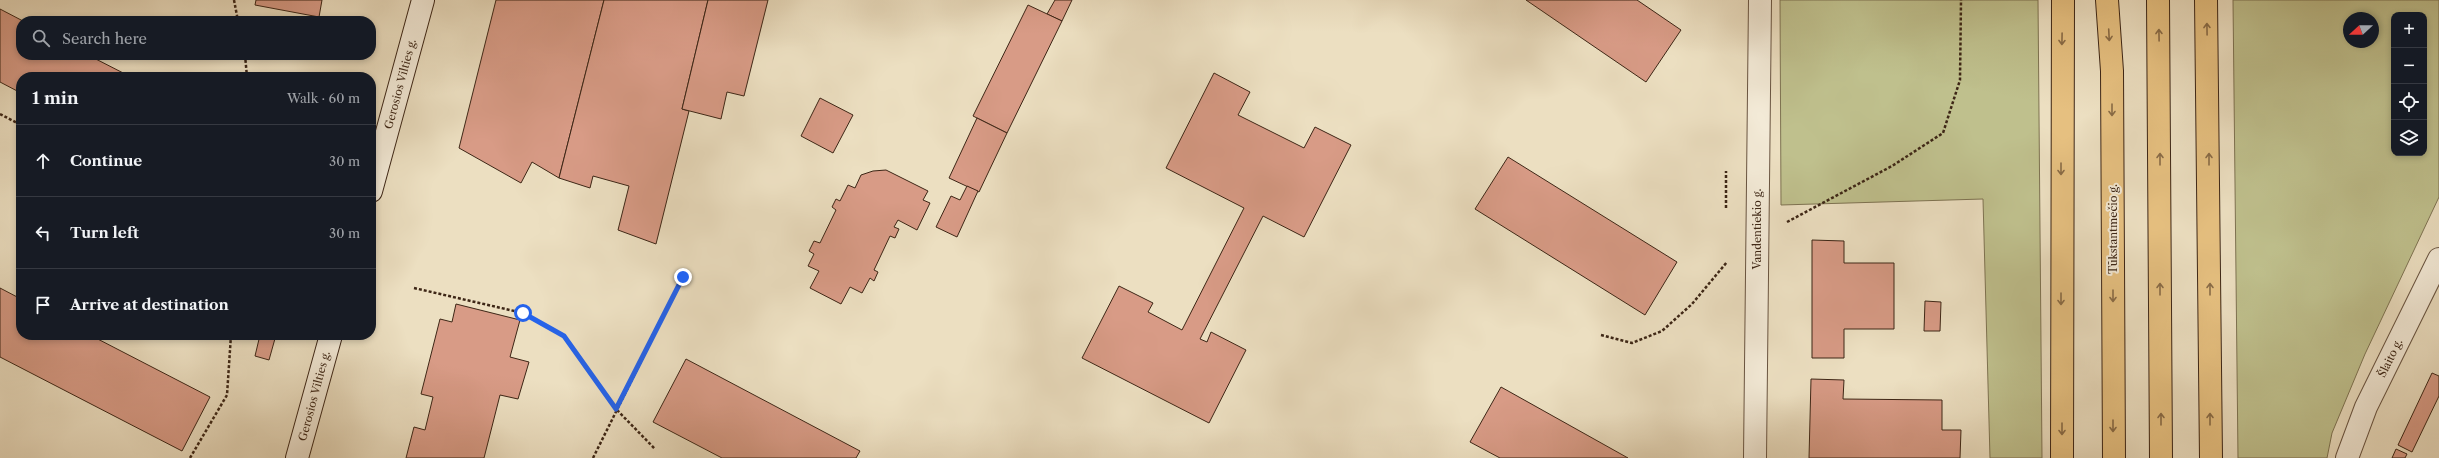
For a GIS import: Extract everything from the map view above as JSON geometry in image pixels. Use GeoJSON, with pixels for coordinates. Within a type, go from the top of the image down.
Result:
{"type":"FeatureCollection","features":[{"type":"Feature","properties":{"kind":"highway"},"geometry":{"type":"LineString","coordinates":[[2062,458],[2063,0]]}},
{"type":"Feature","properties":{"kind":"highway","name":"Tūkstantmečio g."},"geometry":{"type":"LineString","coordinates":[[2107,0],[2112,71],[2114,458]]}},
{"type":"Feature","properties":{"kind":"highway"},"geometry":{"type":"LineString","coordinates":[[2158,0],[2160,71],[2161,458]]}},
{"type":"Feature","properties":{"kind":"highway"},"geometry":{"type":"LineString","coordinates":[[2206,0],[2211,458]]}},
{"type":"Feature","properties":{"kind":"street","name":"Gerosios Vilties g."},"geometry":{"type":"LineString","coordinates":[[376,173],[423,0]]}},
{"type":"Feature","properties":{"kind":"street","name":"Vandentiekio g."},"geometry":{"type":"LineString","coordinates":[[1755,458],[1760,0]]}},
{"type":"Feature","properties":{"kind":"street","name":"Šlaito g."},"geometry":{"type":"LineString","coordinates":[[2347,458],[2366,407],[2439,259]]}},
{"type":"Feature","properties":{"kind":"street","name":"Gerosios Vilties g."},"geometry":{"type":"LineString","coordinates":[[297,458],[330,340]]}},
{"type":"Feature","properties":{"kind":"path"},"geometry":{"type":"LineString","coordinates":[[234,0],[237,16]]}},
{"type":"Feature","properties":{"kind":"path"},"geometry":{"type":"LineString","coordinates":[[1782,225],[1892,166],[1943,133],[1960,80],[1962,0]]}},
{"type":"Feature","properties":{"kind":"path"},"geometry":{"type":"LineString","coordinates":[[245,60],[247,72]]}},
{"type":"Feature","properties":{"kind":"path"},"geometry":{"type":"LineString","coordinates":[[0,114],[16,122]]}},
{"type":"Feature","properties":{"kind":"path"},"geometry":{"type":"LineString","coordinates":[[1601,335],[1632,343],[1662,331],[1692,304],[1730,258]]}},
{"type":"Feature","properties":{"kind":"path"},"geometry":{"type":"LineString","coordinates":[[593,458],[616,409],[683,277]]}},
{"type":"Feature","properties":{"kind":"path"},"geometry":{"type":"LineString","coordinates":[[414,288],[523,313],[564,336],[616,409],[655,449]]}},
{"type":"Feature","properties":{"kind":"path"},"geometry":{"type":"LineString","coordinates":[[190,458],[227,395],[231,340]]}},
{"type":"Feature","properties":{"kind":"green space"},"geometry":{"type":"Polygon","coordinates":[[[1780,0],[2038,0],[2042,458],[1990,458],[1983,199],[1781,205],[1780,0]]]}},
{"type":"Feature","properties":{"kind":"green space"},"geometry":{"type":"Polygon","coordinates":[[[2233,0],[2439,0],[2439,197],[2365,354],[2332,433],[2327,458],[2238,458],[2233,0]]]}},
{"type":"Feature","properties":{"kind":"building"},"geometry":{"type":"Polygon","coordinates":[[[256,0],[322,0],[319,16],[255,5],[256,0]]]}},
{"type":"Feature","properties":{"kind":"building"},"geometry":{"type":"Polygon","coordinates":[[[496,0],[604,0],[559,178],[532,162],[521,183],[459,148],[496,0]]]}},
{"type":"Feature","properties":{"kind":"building"},"geometry":{"type":"Polygon","coordinates":[[[604,0],[708,0],[682,109],[689,111],[656,244],[618,230],[629,186],[593,176],[590,188],[559,178],[604,0]]]}},
{"type":"Feature","properties":{"kind":"building"},"geometry":{"type":"Polygon","coordinates":[[[708,0],[768,0],[744,96],[727,92],[721,119],[682,109],[708,0]]]}},
{"type":"Feature","properties":{"kind":"building"},"geometry":{"type":"Polygon","coordinates":[[[1055,0],[1072,0],[1062,21],[1047,14],[1055,0]]]}},
{"type":"Feature","properties":{"kind":"building"},"geometry":{"type":"Polygon","coordinates":[[[1526,0],[1637,0],[1681,30],[1646,82],[1526,0]]]}},
{"type":"Feature","properties":{"kind":"building"},"geometry":{"type":"Polygon","coordinates":[[[1028,5],[1062,21],[1007,133],[973,116],[1028,5]]]}},
{"type":"Feature","properties":{"kind":"building"},"geometry":{"type":"Polygon","coordinates":[[[0,9],[16,17],[16,60],[98,60],[121,72],[16,72],[16,90],[0,82],[0,9]]]}},
{"type":"Feature","properties":{"kind":"building"},"geometry":{"type":"Polygon","coordinates":[[[1214,73],[1250,92],[1238,115],[1304,148],[1315,127],[1351,145],[1304,237],[1263,216],[1200,339],[1207,342],[1211,332],[1246,350],[1209,423],[1082,358],[1119,286],[1153,303],[1148,312],[1182,330],[1244,208],[1166,168],[1214,73]]]}},
{"type":"Feature","properties":{"kind":"building"},"geometry":{"type":"Polygon","coordinates":[[[820,98],[853,115],[833,153],[801,136],[820,98]]]}},
{"type":"Feature","properties":{"kind":"building"},"geometry":{"type":"Polygon","coordinates":[[[977,118],[1007,133],[979,192],[949,178],[977,118]]]}},
{"type":"Feature","properties":{"kind":"building"},"geometry":{"type":"Polygon","coordinates":[[[1508,157],[1677,262],[1645,315],[1475,209],[1508,157]]]}},
{"type":"Feature","properties":{"kind":"building"},"geometry":{"type":"Polygon","coordinates":[[[886,170],[928,191],[923,200],[930,203],[917,230],[898,220],[894,227],[899,229],[895,238],[890,236],[874,270],[878,272],[874,281],[870,278],[862,293],[850,287],[841,304],[810,288],[819,271],[808,266],[814,254],[809,251],[814,241],[820,243],[836,210],[832,207],[836,199],[840,201],[848,185],[855,188],[861,175],[873,171],[886,170]]]}},
{"type":"Feature","properties":{"kind":"building"},"geometry":{"type":"Polygon","coordinates":[[[967,186],[978,191],[957,237],[936,227],[951,196],[960,200],[967,186]]]}},
{"type":"Feature","properties":{"kind":"building"},"geometry":{"type":"Polygon","coordinates":[[[1812,240],[1844,241],[1844,263],[1894,263],[1894,329],[1844,329],[1844,358],[1812,358],[1812,240]]]}},
{"type":"Feature","properties":{"kind":"building"},"geometry":{"type":"Polygon","coordinates":[[[0,288],[16,296],[16,340],[100,340],[210,397],[182,451],[0,357],[0,288]]]}},
{"type":"Feature","properties":{"kind":"building"},"geometry":{"type":"Polygon","coordinates":[[[1925,301],[1941,302],[1940,331],[1924,331],[1925,301]]]}},
{"type":"Feature","properties":{"kind":"building"},"geometry":{"type":"Polygon","coordinates":[[[456,304],[520,320],[510,357],[529,362],[518,399],[500,395],[484,458],[406,458],[414,427],[425,430],[433,397],[421,394],[440,319],[452,322],[456,304]]]}},
{"type":"Feature","properties":{"kind":"building"},"geometry":{"type":"Polygon","coordinates":[[[259,340],[275,340],[269,360],[255,356],[259,340]]]}},
{"type":"Feature","properties":{"kind":"building"},"geometry":{"type":"Polygon","coordinates":[[[686,359],[860,451],[856,458],[722,458],[653,422],[686,359]]]}},
{"type":"Feature","properties":{"kind":"building"},"geometry":{"type":"Polygon","coordinates":[[[2432,373],[2439,376],[2439,396],[2412,452],[2398,445],[2432,373]]]}},
{"type":"Feature","properties":{"kind":"building"},"geometry":{"type":"Polygon","coordinates":[[[1811,379],[1844,380],[1843,399],[1942,400],[1942,430],[1961,430],[1960,458],[1809,458],[1811,379]]]}},
{"type":"Feature","properties":{"kind":"building"},"geometry":{"type":"Polygon","coordinates":[[[1501,387],[1628,458],[1500,458],[1470,442],[1501,387]]]}},
{"type":"Feature","properties":{"kind":"building"},"geometry":{"type":"Polygon","coordinates":[[[2396,449],[2407,454],[2405,458],[2392,458],[2396,449]]]}},
{"type":"Feature","properties":{"kind":"route"},"geometry":{"type":"LineString","coordinates":[[523,313],[564,336],[616,409],[683,277]]}}]}
